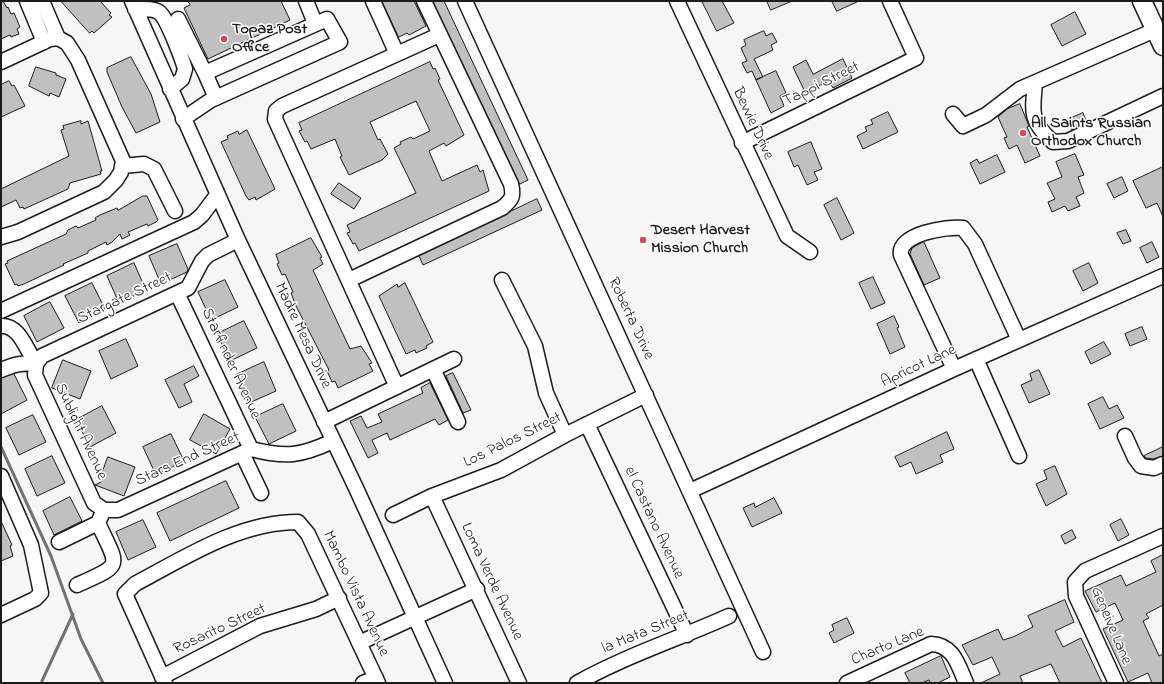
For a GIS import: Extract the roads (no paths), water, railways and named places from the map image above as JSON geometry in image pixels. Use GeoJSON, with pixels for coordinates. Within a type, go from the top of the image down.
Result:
{"type":"FeatureCollection","features":[{"type":"Feature","properties":{"kind":"main road"},"geometry":{"type":"LineString","coordinates":[[1142,1],[1163,46]]}},
{"type":"Feature","properties":{"kind":"street"},"geometry":{"type":"LineString","coordinates":[[27,1],[51,40]]}},
{"type":"Feature","properties":{"kind":"street"},"geometry":{"type":"LineString","coordinates":[[42,1],[51,40]]}},
{"type":"Feature","properties":{"kind":"street"},"geometry":{"type":"LineString","coordinates":[[306,1],[315,23]]}},
{"type":"Feature","properties":{"kind":"street"},"geometry":{"type":"LineString","coordinates":[[373,1],[397,54]]}},
{"type":"Feature","properties":{"kind":"street"},"geometry":{"type":"LineString","coordinates":[[349,280],[502,208],[510,202],[513,194],[510,184],[424,1]]}},
{"type":"Feature","properties":{"kind":"street","name":"Roberta Drive"},"geometry":{"type":"LineString","coordinates":[[465,1],[763,652]]}},
{"type":"Feature","properties":{"kind":"street","name":"Bevvie Drive"},"geometry":{"type":"LineString","coordinates":[[677,1],[742,143],[787,236],[810,252]]}},
{"type":"Feature","properties":{"kind":"street","name":"Tappi Street"},"geometry":{"type":"LineString","coordinates":[[742,143],[916,58],[890,1]]}},
{"type":"Feature","properties":{"kind":"street"},"geometry":{"type":"LineString","coordinates":[[134,5],[154,10],[159,13],[165,21],[185,69],[182,79],[170,89]]}},
{"type":"Feature","properties":{"kind":"street","name":"Madre Mesa Drive"},"geometry":{"type":"LineString","coordinates":[[134,5],[238,240],[416,617],[445,683]]}},
{"type":"Feature","properties":{"kind":"street"},"geometry":{"type":"LineString","coordinates":[[178,19],[216,98]]}},
{"type":"Feature","properties":{"kind":"street"},"geometry":{"type":"LineString","coordinates":[[184,119],[216,98],[340,42],[327,19],[205,73]]}},
{"type":"Feature","properties":{"kind":"street"},"geometry":{"type":"LineString","coordinates":[[953,114],[963,126],[986,115],[1020,89],[1035,84],[1155,30]]}},
{"type":"Feature","properties":{"kind":"street"},"geometry":{"type":"LineString","coordinates":[[397,387],[275,118],[276,111],[282,106],[439,35]]}},
{"type":"Feature","properties":{"kind":"street"},"geometry":{"type":"LineString","coordinates":[[1,62],[51,40],[68,43],[78,60],[117,145],[122,160],[121,172],[116,180],[104,192],[18,232],[1,237]]}},
{"type":"Feature","properties":{"kind":"street"},"geometry":{"type":"LineString","coordinates":[[1035,84],[1032,111],[1041,132],[1053,142],[1068,141],[1163,96]]}},
{"type":"Feature","properties":{"kind":"street"},"geometry":{"type":"LineString","coordinates":[[122,166],[144,164],[154,169],[174,211]]}},
{"type":"Feature","properties":{"kind":"street"},"geometry":{"type":"LineString","coordinates":[[1,311],[114,257],[194,222],[202,215],[218,195]]}},
{"type":"Feature","properties":{"kind":"street"},"geometry":{"type":"LineString","coordinates":[[954,369],[901,255],[900,250],[902,244],[912,238],[941,228],[963,228],[975,244],[1020,340]]}},
{"type":"Feature","properties":{"kind":"street","name":"Stargate Street"},"geometry":{"type":"LineString","coordinates":[[36,364],[42,356],[188,288],[202,261],[208,255],[238,240]]}},
{"type":"Feature","properties":{"kind":"street","name":"Apricot Lane"},"geometry":{"type":"LineString","coordinates":[[690,491],[976,359],[1163,276]]}},
{"type":"Feature","properties":{"kind":"street"},"geometry":{"type":"LineString","coordinates":[[502,280],[535,346],[546,393],[565,435]]}},
{"type":"Feature","properties":{"kind":"street","name":"Starfinder Avenue"},"geometry":{"type":"LineString","coordinates":[[177,293],[246,451],[261,492]]}},
{"type":"Feature","properties":{"kind":"street"},"geometry":{"type":"LineString","coordinates":[[1,326],[10,326],[16,331],[36,364]]}},
{"type":"Feature","properties":{"kind":"street"},"geometry":{"type":"LineString","coordinates":[[324,422],[454,359]]}},
{"type":"Feature","properties":{"kind":"street"},"geometry":{"type":"LineString","coordinates":[[976,359],[1020,456]]}},
{"type":"Feature","properties":{"kind":"street"},"geometry":{"type":"LineString","coordinates":[[1,370],[14,364],[25,362],[36,364]]}},
{"type":"Feature","properties":{"kind":"street","name":"Sublight Avenue"},"geometry":{"type":"LineString","coordinates":[[36,364],[35,375],[101,516],[115,561],[108,571],[77,586]]}},
{"type":"Feature","properties":{"kind":"street"},"geometry":{"type":"LineString","coordinates":[[433,370],[458,422]]}},
{"type":"Feature","properties":{"kind":"street","name":"Los Palos Street"},"geometry":{"type":"LineString","coordinates":[[394,515],[432,496],[500,470],[565,435],[646,395]]}},
{"type":"Feature","properties":{"kind":"street","name":"el Castano Avenue"},"geometry":{"type":"LineString","coordinates":[[587,424],[687,635]]}},
{"type":"Feature","properties":{"kind":"street"},"geometry":{"type":"LineString","coordinates":[[1125,436],[1142,466],[1154,468],[1163,464]]}},
{"type":"Feature","properties":{"kind":"street","name":"Stars End Street"},"geometry":{"type":"LineString","coordinates":[[59,542],[101,516],[118,510],[246,451],[286,455],[308,452],[333,441]]}},
{"type":"Feature","properties":{"kind":"street"},"geometry":{"type":"LineString","coordinates":[[1,476],[31,545],[41,593],[35,599],[1,615]]}},
{"type":"Feature","properties":{"kind":"street","name":"Loma Verde Avenue"},"geometry":{"type":"LineString","coordinates":[[432,496],[477,589],[519,683]]}},
{"type":"Feature","properties":{"kind":"street","name":"Mambo Vista Avenue"},"geometry":{"type":"LineString","coordinates":[[164,680],[125,594],[135,584],[222,538],[282,522],[298,522],[308,534],[360,643],[372,681]]}},
{"type":"Feature","properties":{"kind":"street","name":"Geneive Lane"},"geometry":{"type":"LineString","coordinates":[[1116,683],[1076,596],[1076,582],[1085,571],[1163,536]]}},
{"type":"Feature","properties":{"kind":"street"},"geometry":{"type":"LineString","coordinates":[[360,643],[477,589]]}},
{"type":"Feature","properties":{"kind":"street","name":"Rosarito Street"},"geometry":{"type":"LineString","coordinates":[[164,680],[260,626],[316,609],[338,598]]}},
{"type":"Feature","properties":{"kind":"street","name":"la Mata Street"},"geometry":{"type":"LineString","coordinates":[[577,683],[637,654],[687,635],[729,616]]}},
{"type":"Feature","properties":{"kind":"street","name":"Charto Lane"},"geometry":{"type":"LineString","coordinates":[[847,683],[931,644],[942,644],[953,654],[966,683]]}},
{"type":"Feature","properties":{"kind":"waterway"},"geometry":{"type":"LineString","coordinates":[[1,447],[51,556],[81,639],[103,683]]}},
{"type":"Feature","properties":{"kind":"waterway"},"geometry":{"type":"LineString","coordinates":[[42,681],[73,614]]}},
{"type":"Feature","properties":{"kind":"place","name":"Topaz Post Office"},"geometry":{"type":"Point","coordinates":[224,39]}},
{"type":"Feature","properties":{"kind":"place","name":"All Saints Russian Orthodox Church"},"geometry":{"type":"Point","coordinates":[1023,133]}},
{"type":"Feature","properties":{"kind":"place","name":"Desert Harvest Mission Church"},"geometry":{"type":"Point","coordinates":[643,240]}}]}
